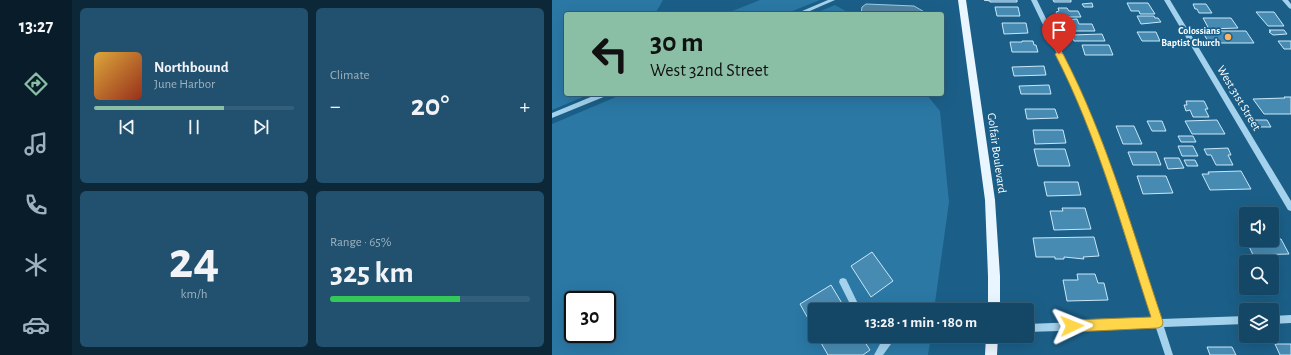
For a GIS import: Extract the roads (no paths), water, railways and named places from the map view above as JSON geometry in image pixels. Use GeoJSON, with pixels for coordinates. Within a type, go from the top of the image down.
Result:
{"type":"FeatureCollection","features":[{"type":"Feature","properties":{"kind":"main road","name":"Golfair Boulevard"},"geometry":{"type":"LineString","coordinates":[[962,0],[990,200],[994,303]]}},
{"type":"Feature","properties":{"kind":"main road"},"geometry":{"type":"LineString","coordinates":[[991,355],[992,343]]}},
{"type":"Feature","properties":{"kind":"street"},"geometry":{"type":"LineString","coordinates":[[803,12],[832,0]]}},
{"type":"Feature","properties":{"kind":"street"},"geometry":{"type":"LineString","coordinates":[[1034,0],[1076,87],[1098,142],[1169,355]]}},
{"type":"Feature","properties":{"kind":"street","name":"West 31st Street"},"geometry":{"type":"LineString","coordinates":[[1167,0],[1291,208]]}},
{"type":"Feature","properties":{"kind":"street"},"geometry":{"type":"LineString","coordinates":[[1285,0],[1291,7]]}},
{"type":"Feature","properties":{"kind":"street"},"geometry":{"type":"LineString","coordinates":[[552,116],[599,96]]}},
{"type":"Feature","properties":{"kind":"street"},"geometry":{"type":"LineString","coordinates":[[843,282],[854,303]]}},
{"type":"Feature","properties":{"kind":"street"},"geometry":{"type":"LineString","coordinates":[[1279,320],[1291,319]]}},
{"type":"Feature","properties":{"kind":"street"},"geometry":{"type":"LineString","coordinates":[[1034,328],[1239,320]]}},
{"type":"Feature","properties":{"kind":"street"},"geometry":{"type":"LineString","coordinates":[[878,355],[887,343]]}},
{"type":"Feature","properties":{"kind":"place","name":"Colossians Baptist Church"},"geometry":{"type":"Point","coordinates":[1228,37]}}]}
